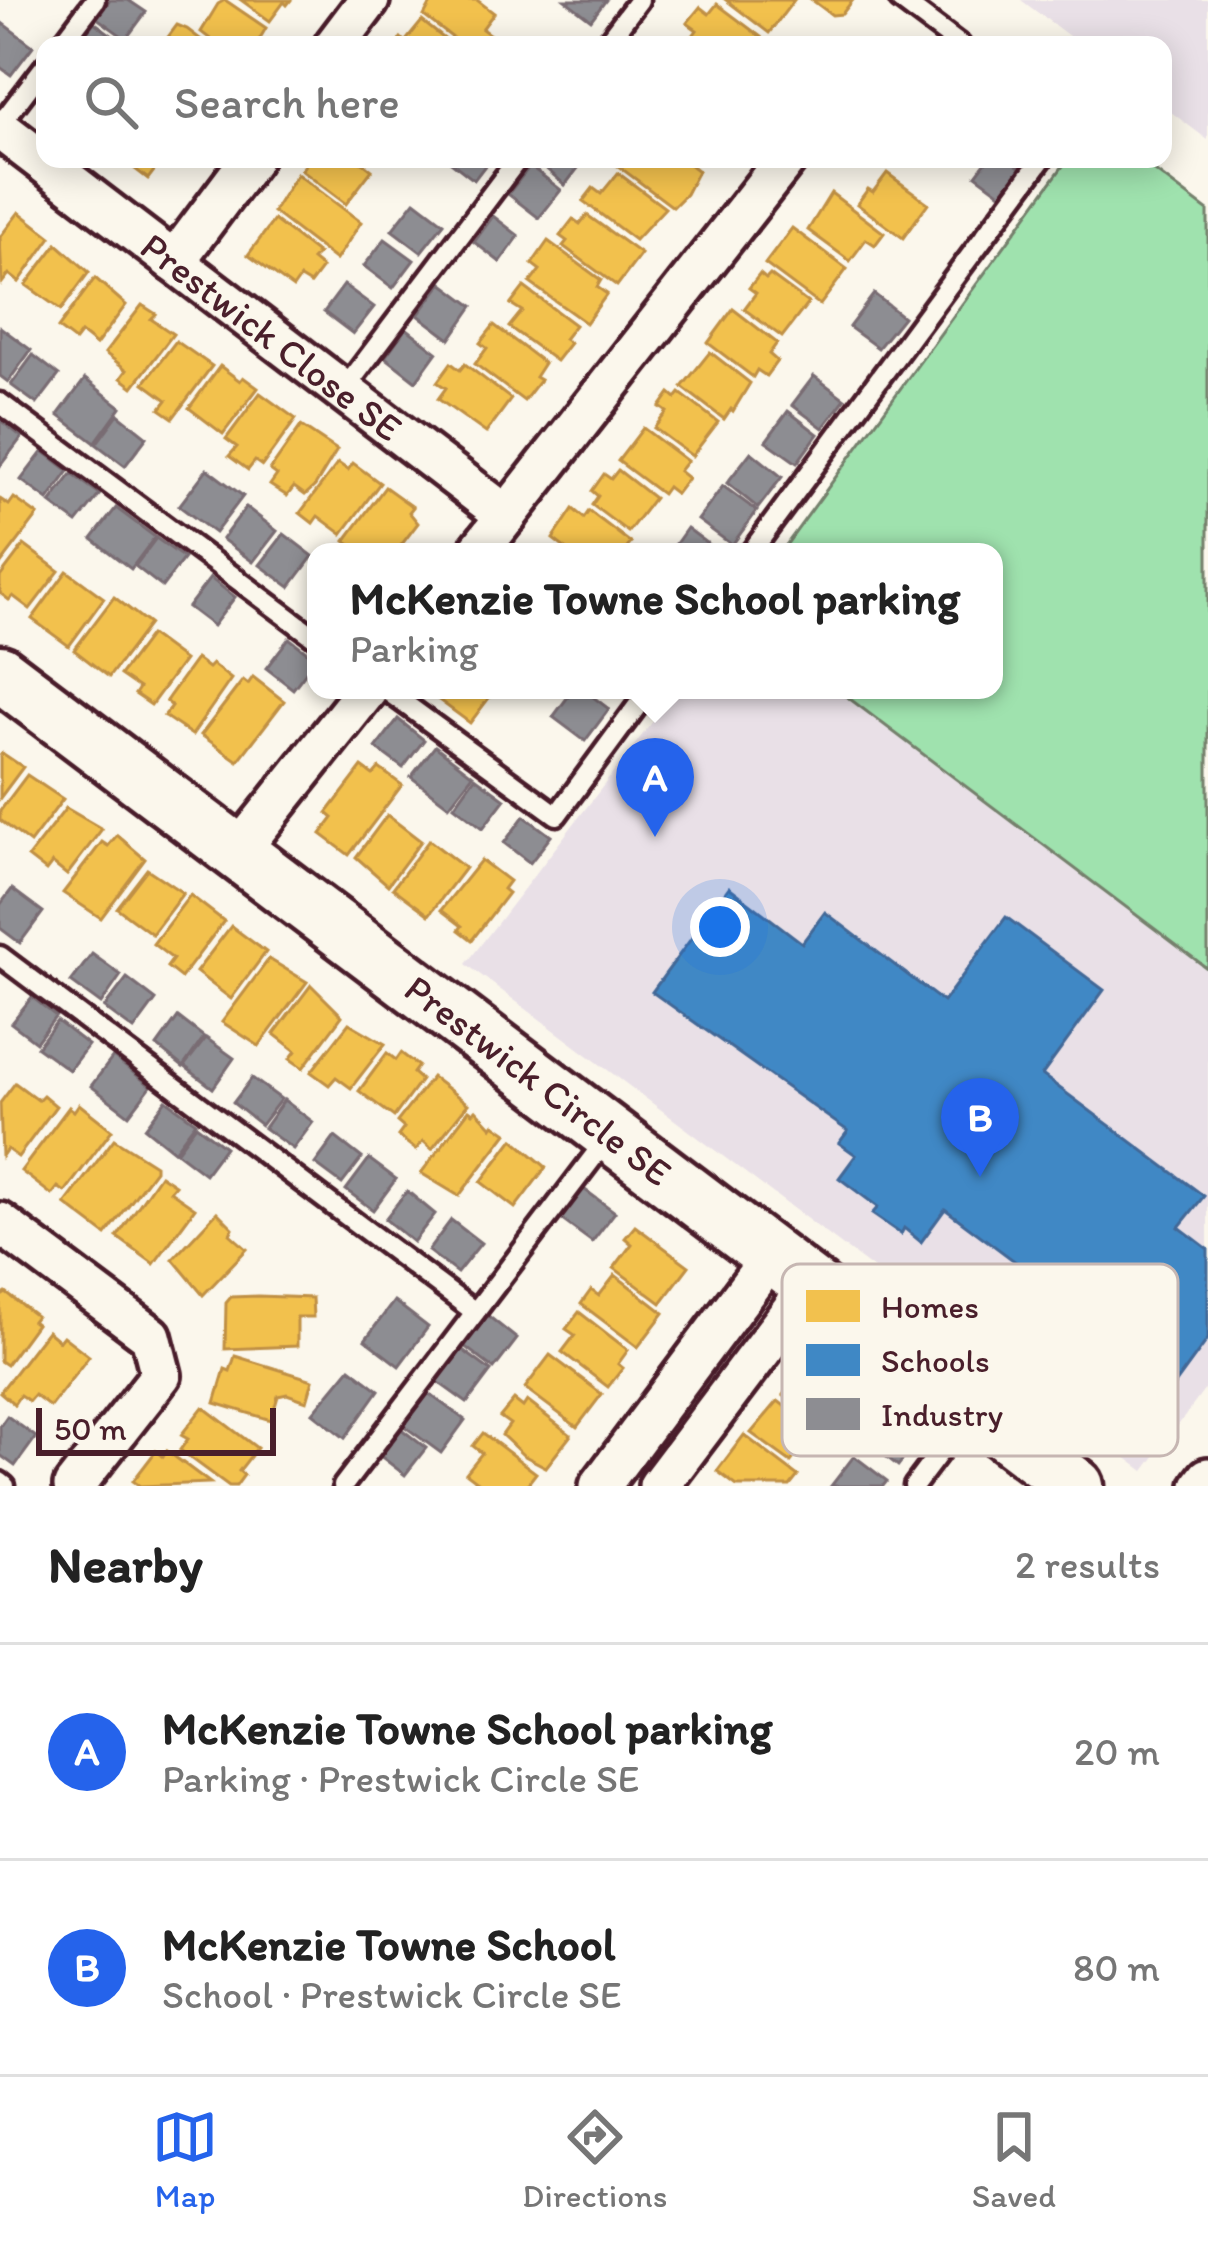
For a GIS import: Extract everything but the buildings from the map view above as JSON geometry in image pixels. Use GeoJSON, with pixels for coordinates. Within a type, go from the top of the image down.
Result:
{"type":"FeatureCollection","features":[{"type":"Feature","properties":{"kind":"street"},"geometry":{"type":"LineString","coordinates":[[342,36],[369,0]]}},
{"type":"Feature","properties":{"kind":"street","name":"Prestwick Close SE"},"geometry":{"type":"LineString","coordinates":[[0,127],[36,155]]}},
{"type":"Feature","properties":{"kind":"street","name":"Prestwick Close SE"},"geometry":{"type":"LineString","coordinates":[[53,168],[507,516]]}},
{"type":"Feature","properties":{"kind":"street"},"geometry":{"type":"LineString","coordinates":[[174,262],[244,168]]}},
{"type":"Feature","properties":{"kind":"street"},"geometry":{"type":"LineString","coordinates":[[485,543],[779,168]]}},
{"type":"Feature","properties":{"kind":"street","name":"Prestwick Circle SE"},"geometry":{"type":"LineString","coordinates":[[0,673],[782,1266]]}},
{"type":"Feature","properties":{"kind":"street"},"geometry":{"type":"LineString","coordinates":[[237,853],[360,699]]}},
{"type":"Feature","properties":{"kind":"street"},"geometry":{"type":"LineString","coordinates":[[0,1222],[151,1336],[161,1375],[74,1486]]}},
{"type":"Feature","properties":{"kind":"street"},"geometry":{"type":"LineString","coordinates":[[600,1486],[782,1281]]}},
{"type":"Feature","properties":{"kind":"street"},"geometry":{"type":"LineString","coordinates":[[659,1486],[782,1285]]}},
{"type":"Feature","properties":{"kind":"street","name":"Prestwick Circle SE"},"geometry":{"type":"LineString","coordinates":[[1035,1456],[1076,1486]]}},
{"type":"Feature","properties":{"kind":"street"},"geometry":{"type":"LineString","coordinates":[[1202,1486],[1208,1478]]}},
{"type":"Feature","properties":{"kind":"lane"},"geometry":{"type":"LineString","coordinates":[[68,36],[94,0]]}},
{"type":"Feature","properties":{"kind":"lane"},"geometry":{"type":"LineString","coordinates":[[611,36],[639,0]]}},
{"type":"Feature","properties":{"kind":"lane"},"geometry":{"type":"LineString","coordinates":[[900,0],[948,36]]}},
{"type":"Feature","properties":{"kind":"lane"},"geometry":{"type":"LineString","coordinates":[[0,127],[36,78]]}},
{"type":"Feature","properties":{"kind":"lane"},"geometry":{"type":"LineString","coordinates":[[343,391],[511,168]]}},
{"type":"Feature","properties":{"kind":"lane"},"geometry":{"type":"LineString","coordinates":[[759,543],[1035,168]]}},
{"type":"Feature","properties":{"kind":"lane"},"geometry":{"type":"LineString","coordinates":[[0,403],[307,631]]}},
{"type":"Feature","properties":{"kind":"lane"},"geometry":{"type":"LineString","coordinates":[[398,699],[557,814],[643,699]]}},
{"type":"Feature","properties":{"kind":"lane"},"geometry":{"type":"LineString","coordinates":[[0,956],[475,1312]]}},
{"type":"Feature","properties":{"kind":"lane"},"geometry":{"type":"LineString","coordinates":[[343,1486],[610,1135]]}},
{"type":"Feature","properties":{"kind":"lane"},"geometry":{"type":"LineString","coordinates":[[914,1486],[937,1456]]}},
{"type":"Feature","properties":{"kind":"shaded area"},"geometry":{"type":"Polygon","coordinates":[[[1021,0],[1208,0],[1208,140],[1172,113],[1172,36],[1069,36],[1021,0]]]}},
{"type":"Feature","properties":{"kind":"shaded area"},"geometry":{"type":"Polygon","coordinates":[[[670,699],[850,699],[1208,969],[1208,1385],[1178,1425],[1178,1264],[867,1264],[466,964],[670,699]]]}},
{"type":"Feature","properties":{"kind":"shaded area"},"geometry":{"type":"Polygon","coordinates":[[[1124,1456],[1155,1456],[1144,1471],[1124,1456]]]}},
{"type":"Feature","properties":{"kind":"green space"},"geometry":{"type":"Polygon","coordinates":[[[1061,168],[1151,168],[1208,211],[1208,969],[850,699],[1003,699],[1003,543],[788,543],[1061,168]]]}},
{"type":"Feature","properties":{"kind":"place","name":"McKenzie Towne School parking"},"geometry":{"type":"Point","coordinates":[655,837]}},
{"type":"Feature","properties":{"kind":"place","name":"McKenzie Towne School"},"geometry":{"type":"Point","coordinates":[980,1177]}}]}
